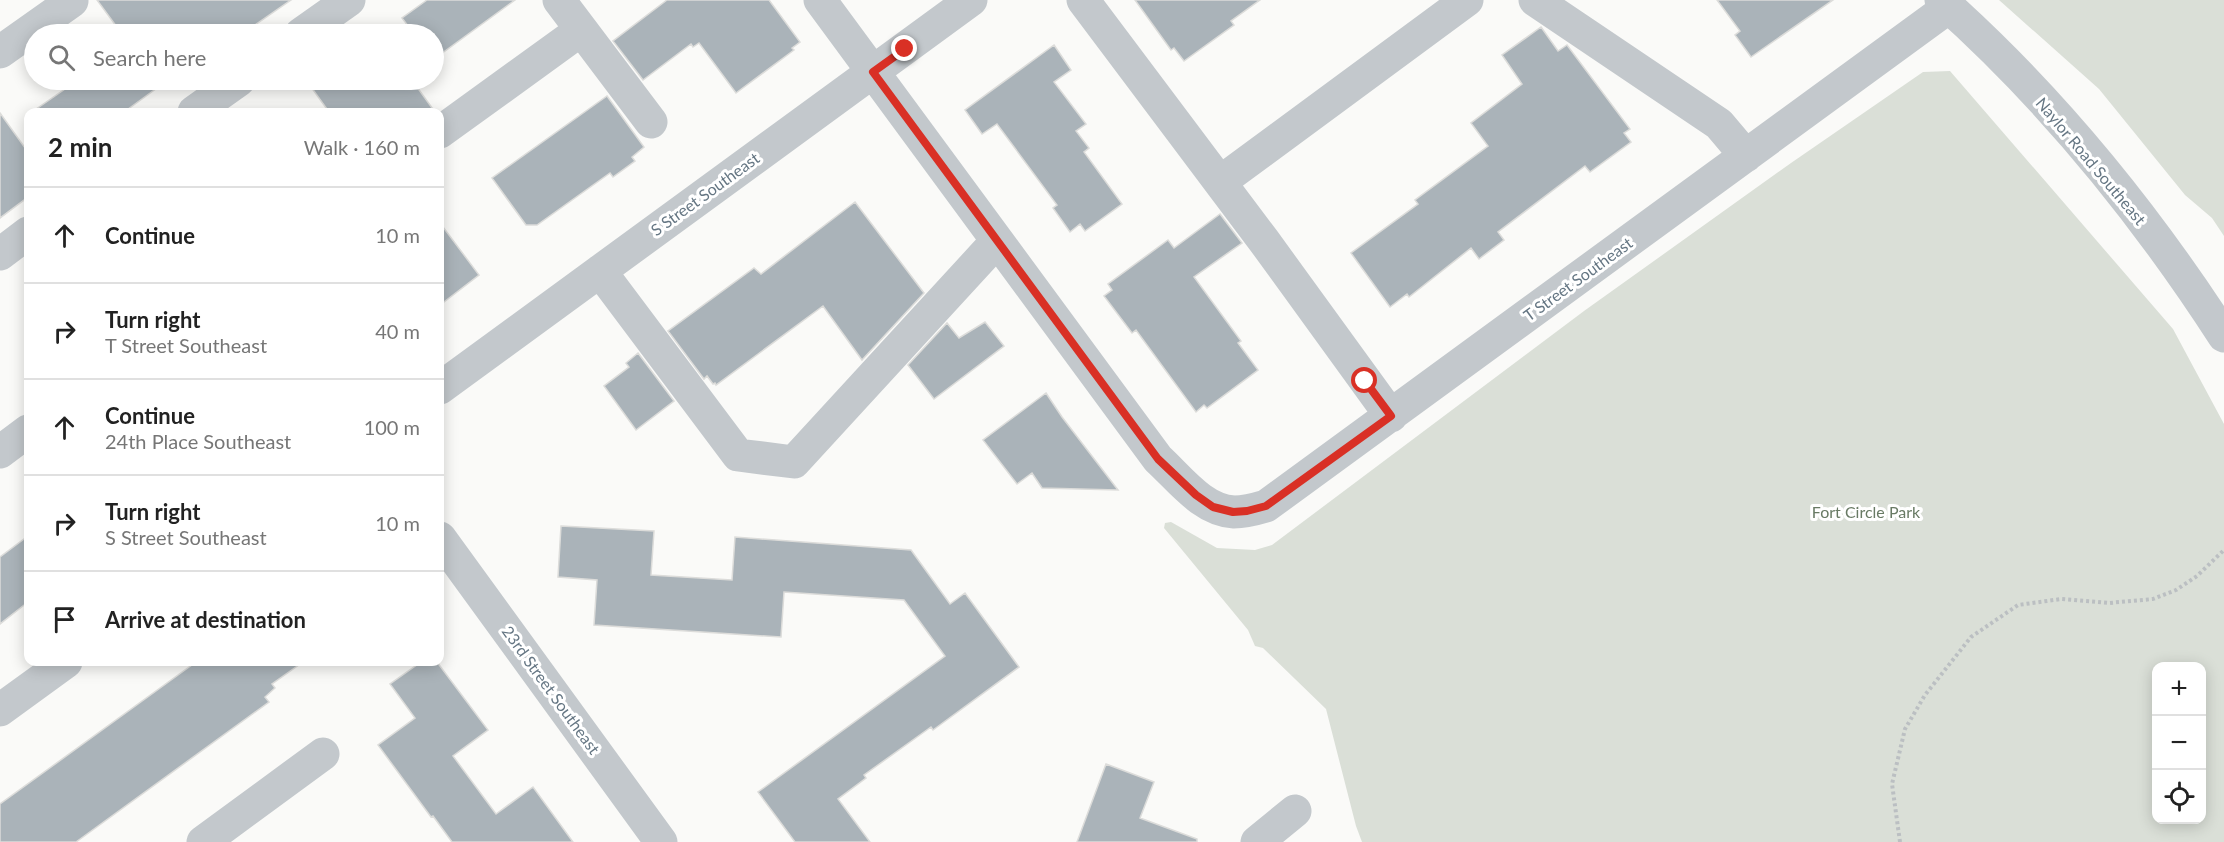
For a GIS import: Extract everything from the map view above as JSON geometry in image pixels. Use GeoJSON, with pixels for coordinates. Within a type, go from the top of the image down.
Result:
{"type":"FeatureCollection","features":[{"type":"Feature","properties":{"kind":"street"},"geometry":{"type":"LineString","coordinates":[[315,24],[348,0]]}},
{"type":"Feature","properties":{"kind":"street"},"geometry":{"type":"LineString","coordinates":[[559,0],[651,122]]}},
{"type":"Feature","properties":{"kind":"street","name":"T Street Southeast"},"geometry":{"type":"LineString","coordinates":[[820,0],[1158,459],[1196,495],[1213,507],[1233,512],[1266,506],[1746,156],[1945,3]]}},
{"type":"Feature","properties":{"kind":"street","name":"S Street Southeast"},"geometry":{"type":"LineString","coordinates":[[444,385],[971,0]]}},
{"type":"Feature","properties":{"kind":"street"},"geometry":{"type":"LineString","coordinates":[[1083,0],[1220,182],[1391,416]]}},
{"type":"Feature","properties":{"kind":"street"},"geometry":{"type":"LineString","coordinates":[[1220,182],[1467,0]]}},
{"type":"Feature","properties":{"kind":"street"},"geometry":{"type":"LineString","coordinates":[[1535,0],[1719,124],[1746,156]]}},
{"type":"Feature","properties":{"kind":"street"},"geometry":{"type":"LineString","coordinates":[[40,24],[72,1]]}},
{"type":"Feature","properties":{"kind":"street","name":"Naylor Road Southeast"},"geometry":{"type":"LineString","coordinates":[[1945,3],[2032,90],[2082,146],[2165,252],[2224,336]]}},
{"type":"Feature","properties":{"kind":"street"},"geometry":{"type":"LineString","coordinates":[[444,129],[581,30]]}},
{"type":"Feature","properties":{"kind":"street"},"geometry":{"type":"LineString","coordinates":[[0,52],[24,35]]}},
{"type":"Feature","properties":{"kind":"street"},"geometry":{"type":"LineString","coordinates":[[200,108],[226,90]]}},
{"type":"Feature","properties":{"kind":"street"},"geometry":{"type":"LineString","coordinates":[[0,254],[24,236]]}},
{"type":"Feature","properties":{"kind":"street"},"geometry":{"type":"LineString","coordinates":[[600,271],[738,455],[794,462],[998,241]]}},
{"type":"Feature","properties":{"kind":"street"},"geometry":{"type":"LineString","coordinates":[[0,452],[24,434]]}},
{"type":"Feature","properties":{"kind":"street","name":"23rd Street Southeast"},"geometry":{"type":"LineString","coordinates":[[444,543],[662,842]]}},
{"type":"Feature","properties":{"kind":"street"},"geometry":{"type":"LineString","coordinates":[[2,704],[60,666]]}},
{"type":"Feature","properties":{"kind":"street"},"geometry":{"type":"LineString","coordinates":[[203,842],[323,754]]}},
{"type":"Feature","properties":{"kind":"street"},"geometry":{"type":"LineString","coordinates":[[1257,842],[1295,811]]}},
{"type":"Feature","properties":{"kind":"path"},"geometry":{"type":"LineString","coordinates":[[1900,842],[1892,784],[1905,729],[1925,695],[1971,637],[2018,605],[2061,599],[2109,603],[2153,599],[2176,590],[2197,576],[2224,550]]}},
{"type":"Feature","properties":{"kind":"green space"},"geometry":{"type":"Polygon","coordinates":[[[1999,0],[2224,0],[2224,236],[2212,218],[2185,195],[2099,89],[1999,0]]]}},
{"type":"Feature","properties":{"kind":"green space","name":"Fort Circle Park"},"geometry":{"type":"Polygon","coordinates":[[[1950,71],[2173,329],[2224,424],[2224,842],[1362,842],[1326,709],[1263,648],[1255,646],[1248,630],[1164,528],[1165,523],[1171,522],[1217,548],[1255,550],[1272,545],[1584,311],[1923,72],[1950,71]]]}},
{"type":"Feature","properties":{"kind":"building"},"geometry":{"type":"Polygon","coordinates":[[[97,0],[291,0],[256,24],[115,24],[97,0]]]}},
{"type":"Feature","properties":{"kind":"building"},"geometry":{"type":"Polygon","coordinates":[[[427,0],[515,0],[444,52],[444,24],[406,24],[402,18],[427,0]]]}},
{"type":"Feature","properties":{"kind":"building"},"geometry":{"type":"Polygon","coordinates":[[[667,0],[769,0],[800,42],[792,48],[794,50],[736,93],[699,43],[693,47],[691,44],[643,80],[613,41],[667,0]]]}},
{"type":"Feature","properties":{"kind":"building"},"geometry":{"type":"Polygon","coordinates":[[[1135,0],[1260,0],[1231,21],[1234,25],[1184,61],[1174,48],[1171,50],[1135,0]]]}},
{"type":"Feature","properties":{"kind":"building"},"geometry":{"type":"Polygon","coordinates":[[[1717,0],[1833,0],[1751,57],[1735,35],[1740,31],[1717,0]]]}},
{"type":"Feature","properties":{"kind":"building"},"geometry":{"type":"Polygon","coordinates":[[[1541,27],[1558,51],[1567,45],[1630,129],[1624,133],[1631,142],[1590,172],[1585,166],[1498,232],[1504,240],[1479,259],[1471,248],[1409,297],[1407,294],[1390,307],[1351,253],[1418,204],[1415,200],[1488,146],[1471,123],[1522,84],[1502,55],[1541,27]]]}},
{"type":"Feature","properties":{"kind":"building"},"geometry":{"type":"Polygon","coordinates":[[[1054,45],[1071,70],[1054,82],[1086,124],[1076,131],[1089,148],[1084,152],[1122,204],[1085,231],[1080,224],[1070,232],[1053,208],[1057,205],[997,124],[982,134],[965,110],[1054,45]]]}},
{"type":"Feature","properties":{"kind":"building"},"geometry":{"type":"Polygon","coordinates":[[[64,90],[154,90],[130,108],[38,108],[64,90]]]}},
{"type":"Feature","properties":{"kind":"building"},"geometry":{"type":"Polygon","coordinates":[[[313,90],[419,90],[432,108],[326,108],[313,90]]]}},
{"type":"Feature","properties":{"kind":"building"},"geometry":{"type":"Polygon","coordinates":[[[607,96],[644,147],[632,157],[635,161],[613,177],[610,173],[537,225],[526,225],[492,178],[607,96]]]}},
{"type":"Feature","properties":{"kind":"building"},"geometry":{"type":"Polygon","coordinates":[[[0,113],[24,146],[24,200],[0,218],[0,113]]]}},
{"type":"Feature","properties":{"kind":"building"},"geometry":{"type":"Polygon","coordinates":[[[855,202],[924,293],[862,360],[823,306],[716,385],[707,376],[704,379],[668,331],[754,268],[761,274],[855,202]]]}},
{"type":"Feature","properties":{"kind":"building"},"geometry":{"type":"Polygon","coordinates":[[[1220,214],[1242,243],[1194,277],[1241,341],[1238,343],[1258,370],[1207,408],[1204,405],[1196,412],[1136,330],[1132,333],[1104,296],[1112,290],[1108,284],[1168,240],[1174,248],[1220,214]]]}},
{"type":"Feature","properties":{"kind":"building"},"geometry":{"type":"Polygon","coordinates":[[[444,228],[479,275],[444,302],[444,228]]]}},
{"type":"Feature","properties":{"kind":"building"},"geometry":{"type":"Polygon","coordinates":[[[985,322],[1004,346],[934,399],[908,365],[947,323],[959,338],[985,322]]]}},
{"type":"Feature","properties":{"kind":"building"},"geometry":{"type":"Polygon","coordinates":[[[638,353],[674,401],[636,430],[604,386],[629,367],[626,363],[638,353]]]}},
{"type":"Feature","properties":{"kind":"building"},"geometry":{"type":"Polygon","coordinates":[[[1046,393],[1118,490],[1042,488],[1032,473],[1017,484],[983,440],[1046,393]]]}},
{"type":"Feature","properties":{"kind":"building"},"geometry":{"type":"Polygon","coordinates":[[[561,526],[654,531],[651,575],[732,580],[735,537],[911,550],[950,604],[965,593],[1019,667],[933,730],[931,727],[864,775],[866,778],[838,799],[870,842],[795,842],[758,792],[945,656],[904,600],[784,592],[781,637],[594,625],[597,580],[558,577],[561,526]]]}},
{"type":"Feature","properties":{"kind":"building"},"geometry":{"type":"Polygon","coordinates":[[[24,539],[24,605],[0,624],[0,557],[24,539]]]}},
{"type":"Feature","properties":{"kind":"building"},"geometry":{"type":"Polygon","coordinates":[[[190,666],[297,666],[272,684],[275,688],[265,697],[269,702],[76,842],[0,842],[0,804],[190,666]]]}},
{"type":"Feature","properties":{"kind":"building"},"geometry":{"type":"Polygon","coordinates":[[[415,666],[440,666],[488,730],[453,756],[496,814],[533,787],[573,842],[452,842],[378,745],[415,718],[390,684],[415,666]]]}},
{"type":"Feature","properties":{"kind":"building"},"geometry":{"type":"Polygon","coordinates":[[[1106,764],[1154,782],[1140,818],[1197,839],[1197,842],[1077,842],[1106,764]]]}},
{"type":"Feature","properties":{"kind":"route"},"geometry":{"type":"LineString","coordinates":[[905,49],[873,72],[1158,459],[1196,495],[1213,507],[1233,512],[1266,506],[1391,416],[1365,381]]}}]}
